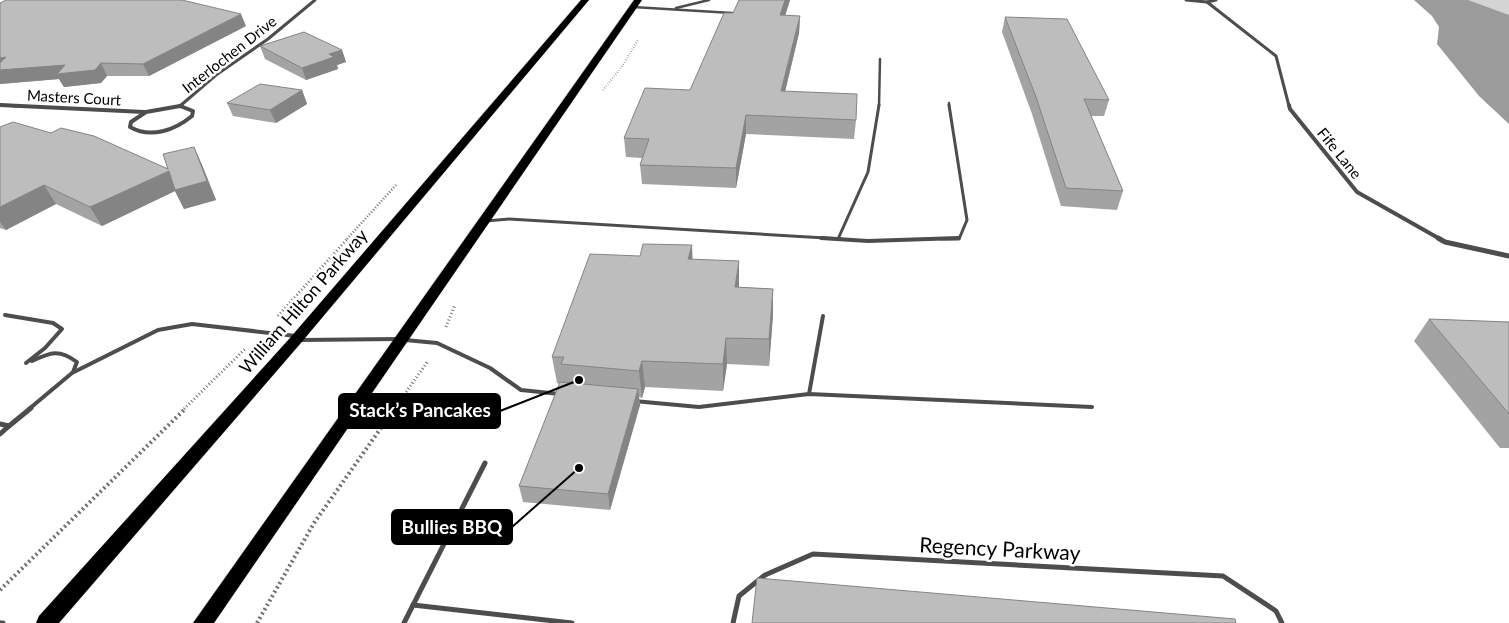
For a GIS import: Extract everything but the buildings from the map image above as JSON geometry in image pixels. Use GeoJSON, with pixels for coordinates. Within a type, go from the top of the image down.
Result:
{"type":"FeatureCollection","features":[{"type":"Feature","properties":{"kind":"highway","name":"William Hilton Parkway"},"geometry":{"type":"LineString","coordinates":[[46,623],[297,338],[585,0]]}},
{"type":"Feature","properties":{"kind":"highway"},"geometry":{"type":"LineString","coordinates":[[203,623],[636,3]]}},
{"type":"Feature","properties":{"kind":"street","name":"Interlochen Drive"},"geometry":{"type":"LineString","coordinates":[[180,106],[216,75],[268,39],[315,0]]}},
{"type":"Feature","properties":{"kind":"street"},"geometry":{"type":"LineString","coordinates":[[1186,0],[1207,2],[1216,0]]}},
{"type":"Feature","properties":{"kind":"street","name":"Fife Lane"},"geometry":{"type":"LineString","coordinates":[[1207,2],[1276,56],[1290,109],[1357,192],[1445,242],[1509,256]]}},
{"type":"Feature","properties":{"kind":"street","name":"Masters Court"},"geometry":{"type":"LineString","coordinates":[[0,105],[146,112]]}},
{"type":"Feature","properties":{"kind":"street","name":"Interlochen Drive"},"geometry":{"type":"LineString","coordinates":[[180,106],[189,108],[192,111],[192,116],[178,125],[154,132],[134,130],[130,126],[131,122],[146,112],[158,108],[180,106]]}},
{"type":"Feature","properties":{"kind":"lane"},"geometry":{"type":"LineString","coordinates":[[672,9],[709,0]]}},
{"type":"Feature","properties":{"kind":"lane"},"geometry":{"type":"LineString","coordinates":[[636,3],[656,8],[732,13]]}},
{"type":"Feature","properties":{"kind":"lane"},"geometry":{"type":"LineString","coordinates":[[838,239],[868,172],[879,108],[880,59]]}},
{"type":"Feature","properties":{"kind":"lane"},"geometry":{"type":"LineString","coordinates":[[484,221],[509,219],[868,241],[959,239],[967,220],[949,103]]}},
{"type":"Feature","properties":{"kind":"lane"},"geometry":{"type":"LineString","coordinates":[[5,315],[53,323],[62,329],[45,348],[26,363],[49,353],[65,352],[77,362],[72,373]]}},
{"type":"Feature","properties":{"kind":"lane"},"geometry":{"type":"LineString","coordinates":[[808,394],[823,316]]}},
{"type":"Feature","properties":{"kind":"lane"},"geometry":{"type":"LineString","coordinates":[[0,434],[72,373],[158,330],[192,324],[263,331],[297,338],[401,339],[437,343],[490,368],[521,390],[571,395]]}},
{"type":"Feature","properties":{"kind":"lane"},"geometry":{"type":"LineString","coordinates":[[630,400],[699,407],[808,394],[1092,407]]}},
{"type":"Feature","properties":{"kind":"lane"},"geometry":{"type":"LineString","coordinates":[[0,424],[9,426]]}},
{"type":"Feature","properties":{"kind":"lane"},"geometry":{"type":"LineString","coordinates":[[404,623],[485,463]]}},
{"type":"Feature","properties":{"kind":"lane","name":"Regency Parkway"},"geometry":{"type":"LineString","coordinates":[[732,623],[739,596],[765,575],[813,554],[1223,576],[1276,611],[1282,623]]}},
{"type":"Feature","properties":{"kind":"lane"},"geometry":{"type":"LineString","coordinates":[[413,605],[572,623]]}},
{"type":"Feature","properties":{"kind":"path"},"geometry":{"type":"LineString","coordinates":[[600,94],[621,68],[656,8]]}},
{"type":"Feature","properties":{"kind":"path"},"geometry":{"type":"LineString","coordinates":[[0,590],[263,331],[396,185]]}},
{"type":"Feature","properties":{"kind":"path"},"geometry":{"type":"LineString","coordinates":[[257,623],[314,523],[424,368],[459,297]]}},
{"type":"Feature","properties":{"kind":"shaded area"},"geometry":{"type":"Polygon","coordinates":[[[1414,0],[1468,0],[1509,15],[1509,124],[1479,96],[1437,44],[1439,27],[1432,16],[1414,0]]]}},
{"type":"Feature","properties":{"kind":"shaded area"},"geometry":{"type":"Polygon","coordinates":[[[1448,0],[1509,0],[1509,20],[1448,0]]]}},
{"type":"Feature","properties":{"kind":"place","name":"Stack’s Pancakes"},"geometry":{"type":"Point","coordinates":[579,380]}},
{"type":"Feature","properties":{"kind":"place","name":"Bullies BBQ"},"geometry":{"type":"Point","coordinates":[579,468]}}]}
